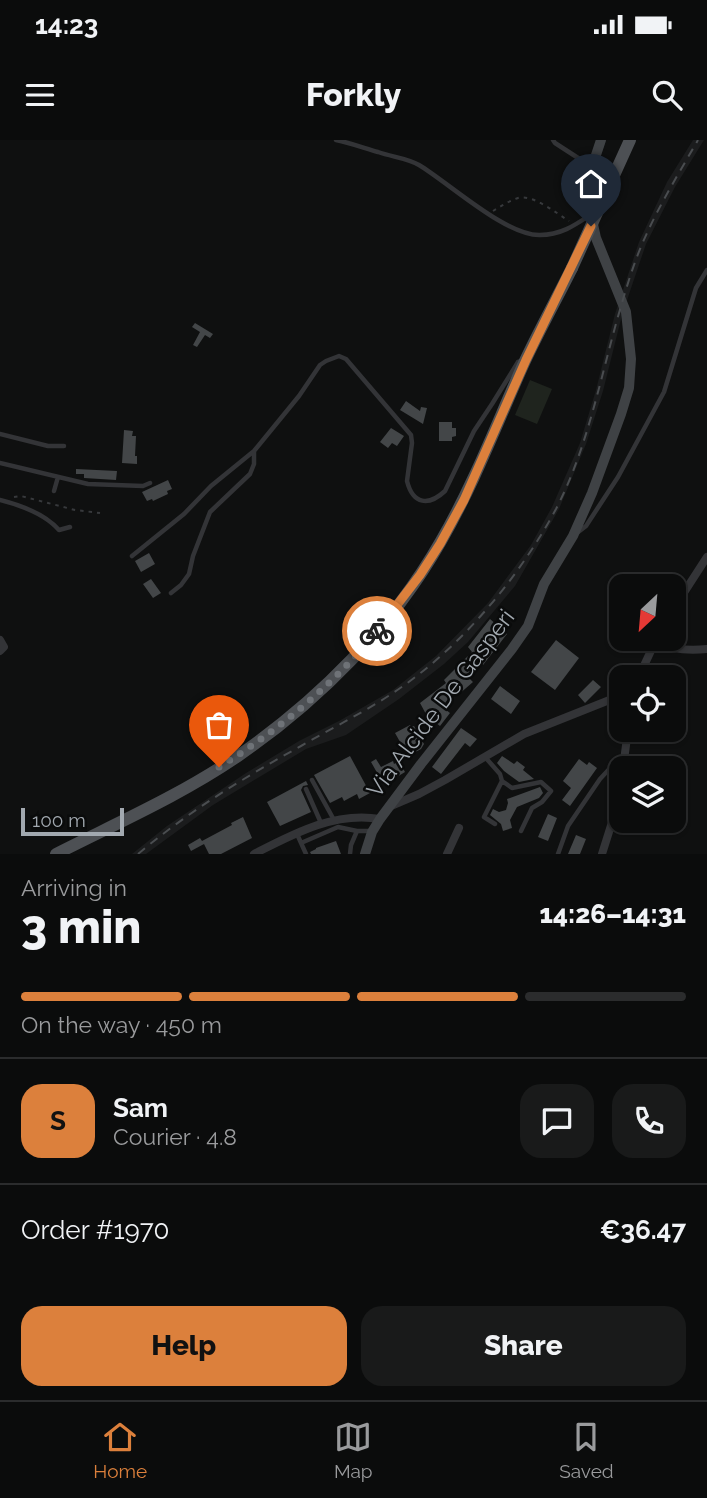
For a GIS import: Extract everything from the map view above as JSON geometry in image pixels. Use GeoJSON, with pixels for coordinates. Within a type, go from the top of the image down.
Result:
{"type":"FeatureCollection","features":[{"type":"Feature","properties":{"kind":"main road","name":"Via Alcide De Gasperi"},"geometry":{"type":"LineString","coordinates":[[365,854],[380,819],[528,626],[544,584],[573,536],[592,493],[621,414],[629,388],[630,369],[626,312],[596,237],[589,194],[601,140]]}},
{"type":"Feature","properties":{"kind":"main road"},"geometry":{"type":"LineString","coordinates":[[56,854],[159,802],[237,756],[307,703],[334,678],[393,611],[440,544],[464,500],[526,360],[572,268],[630,140]]}},
{"type":"Feature","properties":{"kind":"street"},"geometry":{"type":"LineString","coordinates":[[686,589],[707,557]]}},
{"type":"Feature","properties":{"kind":"street"},"geometry":{"type":"LineString","coordinates":[[0,640],[4,647],[0,651]]}},
{"type":"Feature","properties":{"kind":"street"},"geometry":{"type":"LineString","coordinates":[[686,650],[707,649]]}},
{"type":"Feature","properties":{"kind":"street"},"geometry":{"type":"LineString","coordinates":[[389,807],[419,794],[524,734],[609,700]]}},
{"type":"Feature","properties":{"kind":"street"},"geometry":{"type":"LineString","coordinates":[[254,854],[321,823],[364,817],[380,819]]}},
{"type":"Feature","properties":{"kind":"street"},"geometry":{"type":"LineString","coordinates":[[447,854],[459,828]]}},
{"type":"Feature","properties":{"kind":"street"},"geometry":{"type":"LineString","coordinates":[[602,854],[609,832]]}},
{"type":"Feature","properties":{"kind":"lane"},"geometry":{"type":"LineString","coordinates":[[337,140],[414,162],[471,202],[524,232],[539,235],[560,232],[574,227],[591,215]]}},
{"type":"Feature","properties":{"kind":"lane"},"geometry":{"type":"LineString","coordinates":[[547,140],[593,167]]}},
{"type":"Feature","properties":{"kind":"lane"},"geometry":{"type":"LineString","coordinates":[[573,536],[586,526],[659,402],[696,288],[707,270]]}},
{"type":"Feature","properties":{"kind":"lane"},"geometry":{"type":"LineString","coordinates":[[132,556],[254,451],[299,396],[320,365],[326,361],[339,356],[346,359],[411,436],[408,488],[420,500],[429,502],[445,491],[474,431],[518,362],[526,360]]}},
{"type":"Feature","properties":{"kind":"lane"},"geometry":{"type":"LineString","coordinates":[[0,434],[48,446],[64,446]]}},
{"type":"Feature","properties":{"kind":"lane"},"geometry":{"type":"LineString","coordinates":[[171,593],[189,573],[210,512],[250,474],[254,464],[254,451]]}},
{"type":"Feature","properties":{"kind":"lane"},"geometry":{"type":"LineString","coordinates":[[0,463],[88,484],[143,486],[150,483]]}},
{"type":"Feature","properties":{"kind":"lane"},"geometry":{"type":"LineString","coordinates":[[54,491],[58,477]]}},
{"type":"Feature","properties":{"kind":"lane"},"geometry":{"type":"LineString","coordinates":[[0,500],[38,514],[59,530],[70,527]]}},
{"type":"Feature","properties":{"kind":"lane"},"geometry":{"type":"LineString","coordinates":[[485,756],[500,774],[502,781],[512,788],[541,782],[551,791],[542,803],[533,808],[521,831]]}},
{"type":"Feature","properties":{"kind":"lane"},"geometry":{"type":"LineString","coordinates":[[558,854],[568,826],[609,769]]}},
{"type":"Feature","properties":{"kind":"lane"},"geometry":{"type":"LineString","coordinates":[[312,780],[334,821]]}},
{"type":"Feature","properties":{"kind":"lane"},"geometry":{"type":"LineString","coordinates":[[495,824],[484,817],[502,781]]}},
{"type":"Feature","properties":{"kind":"lane"},"geometry":{"type":"LineString","coordinates":[[306,789],[321,823]]}},
{"type":"Feature","properties":{"kind":"lane"},"geometry":{"type":"LineString","coordinates":[[301,842],[338,827],[373,831]]}},
{"type":"Feature","properties":{"kind":"lane"},"geometry":{"type":"LineString","coordinates":[[351,854],[351,845],[357,831]]}},
{"type":"Feature","properties":{"kind":"lane"},"geometry":{"type":"LineString","coordinates":[[297,833],[306,854]]}},
{"type":"Feature","properties":{"kind":"path"},"geometry":{"type":"LineString","coordinates":[[489,213],[526,197],[570,221],[574,227]]}},
{"type":"Feature","properties":{"kind":"path"},"geometry":{"type":"LineString","coordinates":[[8,502],[21,496],[75,510],[100,513]]}},
{"type":"Feature","properties":{"kind":"shaded area"},"geometry":{"type":"Polygon","coordinates":[[[693,140],[704,140],[675,187],[646,244],[622,315],[603,391],[586,444],[559,509],[515,586],[468,642],[399,699],[346,735],[306,749],[213,805],[146,854],[132,854],[167,826],[246,773],[393,690],[436,656],[488,603],[531,545],[552,507],[580,443],[615,314],[639,242],[667,182],[693,140]]]}},
{"type":"Feature","properties":{"kind":"shaded area"},"geometry":{"type":"Polygon","coordinates":[[[530,380],[552,389],[537,424],[515,415],[530,380]]]}},
{"type":"Feature","properties":{"kind":"building"},"geometry":{"type":"Polygon","coordinates":[[[195,323],[213,334],[210,338],[205,335],[197,347],[193,345],[200,332],[192,327],[195,323]]]}},
{"type":"Feature","properties":{"kind":"building"},"geometry":{"type":"Polygon","coordinates":[[[406,401],[420,411],[421,407],[427,408],[423,424],[400,410],[406,401]]]}},
{"type":"Feature","properties":{"kind":"building"},"geometry":{"type":"Polygon","coordinates":[[[439,422],[452,422],[452,428],[456,428],[456,436],[452,437],[452,441],[439,441],[439,422]]]}},
{"type":"Feature","properties":{"kind":"building"},"geometry":{"type":"Polygon","coordinates":[[[391,428],[404,436],[397,446],[392,443],[388,448],[380,442],[391,428]]]}},
{"type":"Feature","properties":{"kind":"building"},"geometry":{"type":"Polygon","coordinates":[[[124,430],[133,431],[132,436],[136,436],[137,464],[122,463],[124,430]]]}},
{"type":"Feature","properties":{"kind":"building"},"geometry":{"type":"Polygon","coordinates":[[[76,469],[117,471],[116,480],[84,478],[84,474],[76,474],[76,469]]]}},
{"type":"Feature","properties":{"kind":"building"},"geometry":{"type":"Polygon","coordinates":[[[168,480],[172,489],[167,491],[168,494],[147,501],[142,492],[168,480]]]}},
{"type":"Feature","properties":{"kind":"building"},"geometry":{"type":"Polygon","coordinates":[[[149,553],[155,564],[141,572],[135,561],[149,553]]]}},
{"type":"Feature","properties":{"kind":"building"},"geometry":{"type":"Polygon","coordinates":[[[151,579],[161,593],[153,598],[143,584],[151,579]]]}},
{"type":"Feature","properties":{"kind":"building"},"geometry":{"type":"Polygon","coordinates":[[[490,619],[507,634],[483,665],[480,662],[468,677],[473,682],[458,695],[454,691],[442,707],[450,713],[440,726],[427,716],[420,703],[446,683],[444,680],[472,652],[468,647],[490,619]]]}},
{"type":"Feature","properties":{"kind":"building"},"geometry":{"type":"Polygon","coordinates":[[[556,640],[579,658],[555,690],[531,672],[556,640]]]}},
{"type":"Feature","properties":{"kind":"building"},"geometry":{"type":"Polygon","coordinates":[[[593,680],[601,687],[585,703],[578,695],[593,680]]]}},
{"type":"Feature","properties":{"kind":"building"},"geometry":{"type":"Polygon","coordinates":[[[500,686],[520,701],[511,714],[491,699],[500,686]]]}},
{"type":"Feature","properties":{"kind":"building"},"geometry":{"type":"Polygon","coordinates":[[[410,725],[414,726],[424,744],[421,749],[408,756],[395,733],[410,725]]]}},
{"type":"Feature","properties":{"kind":"building"},"geometry":{"type":"Polygon","coordinates":[[[461,728],[477,739],[470,747],[465,743],[441,774],[432,767],[461,728]]]}},
{"type":"Feature","properties":{"kind":"building"},"geometry":{"type":"Polygon","coordinates":[[[350,756],[370,793],[359,799],[357,794],[344,801],[342,797],[330,803],[314,775],[350,756]]]}},
{"type":"Feature","properties":{"kind":"building"},"geometry":{"type":"Polygon","coordinates":[[[502,756],[514,764],[517,761],[534,779],[519,782],[497,763],[502,756]]]}},
{"type":"Feature","properties":{"kind":"building"},"geometry":{"type":"Polygon","coordinates":[[[376,759],[381,767],[399,761],[405,772],[384,785],[371,762],[376,759]]]}},
{"type":"Feature","properties":{"kind":"building"},"geometry":{"type":"Polygon","coordinates":[[[579,759],[597,768],[570,806],[562,800],[571,788],[563,781],[579,759]]]}},
{"type":"Feature","properties":{"kind":"building"},"geometry":{"type":"Polygon","coordinates":[[[306,781],[308,785],[301,790],[311,812],[280,826],[267,802],[306,781]]]}},
{"type":"Feature","properties":{"kind":"building"},"geometry":{"type":"Polygon","coordinates":[[[540,787],[543,793],[539,798],[517,807],[510,820],[512,828],[503,831],[501,824],[490,815],[493,809],[499,812],[506,810],[507,799],[540,787]]]}},
{"type":"Feature","properties":{"kind":"building"},"geometry":{"type":"Polygon","coordinates":[[[548,814],[557,818],[548,841],[538,837],[548,814]]]}},
{"type":"Feature","properties":{"kind":"building"},"geometry":{"type":"Polygon","coordinates":[[[243,817],[252,838],[221,854],[209,854],[204,844],[191,851],[188,845],[200,838],[202,841],[243,817]]]}},
{"type":"Feature","properties":{"kind":"building"},"geometry":{"type":"Polygon","coordinates":[[[576,835],[586,839],[580,854],[568,854],[576,835]]]}},
{"type":"Feature","properties":{"kind":"building"},"geometry":{"type":"Polygon","coordinates":[[[336,841],[341,854],[310,852],[316,848],[336,841]]]}},
{"type":"Feature","properties":{"kind":"railway"},"geometry":{"type":"LineString","coordinates":[[138,854],[216,796],[401,688],[435,661],[494,601],[542,533],[567,485],[585,437],[636,259],[655,216],[698,140]]}},
{"type":"Feature","properties":{"kind":"way so far"},"geometry":{"type":"LineString","coordinates":[[219,767],[275,729],[307,703],[377,631]]}},
{"type":"Feature","properties":{"kind":"route"},"geometry":{"type":"LineString","coordinates":[[377,631],[420,575],[464,500],[526,360],[591,226]]}}]}
